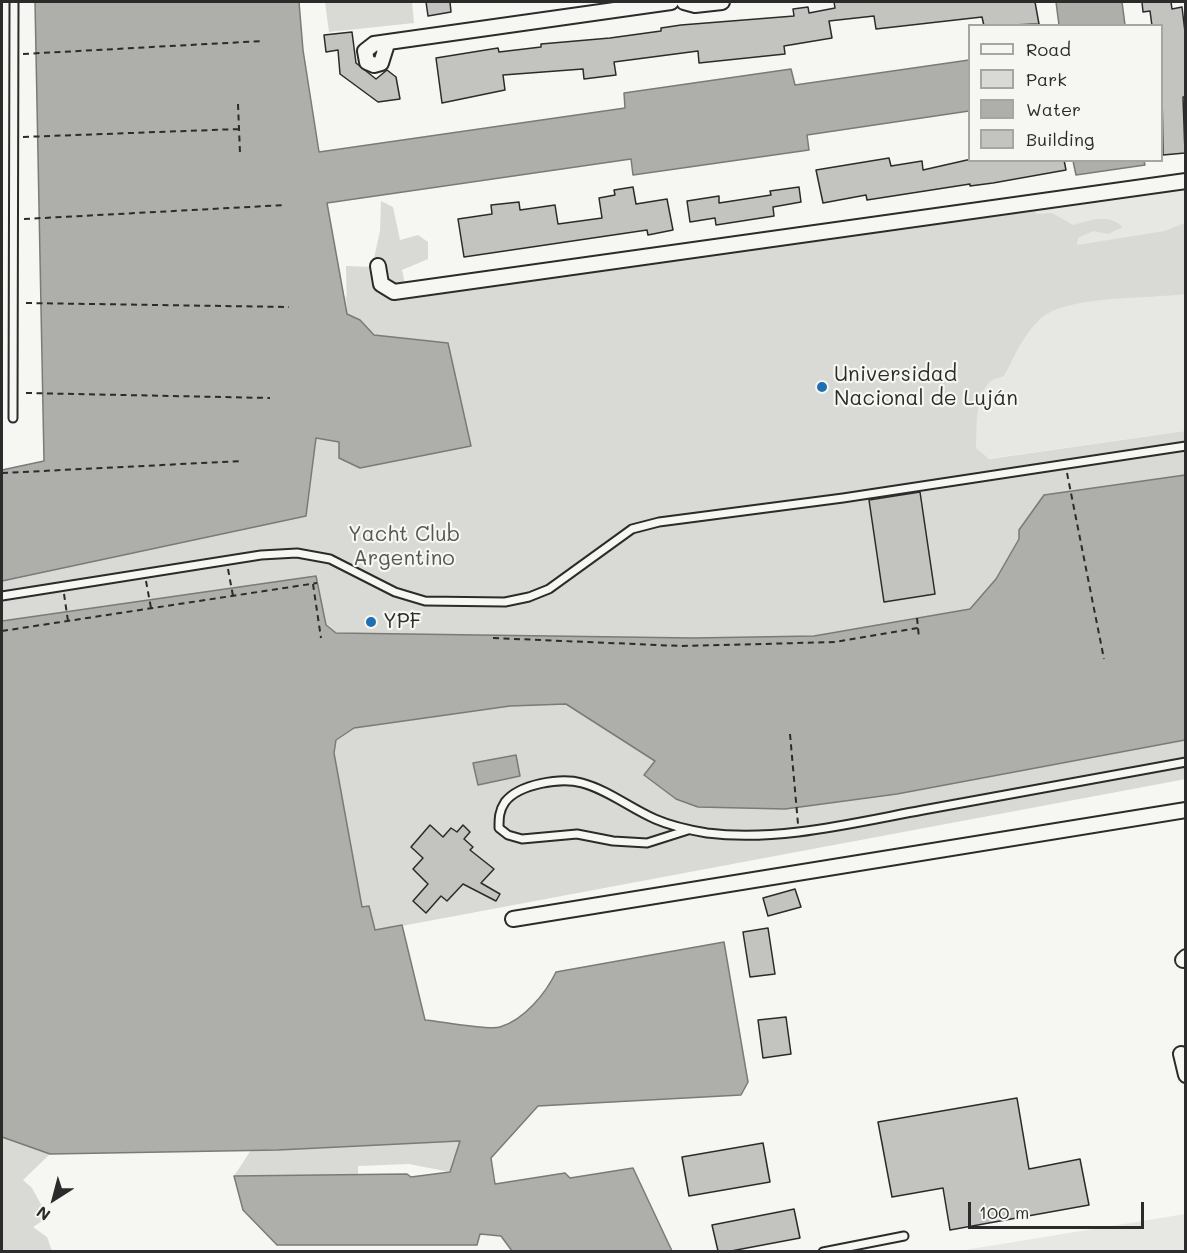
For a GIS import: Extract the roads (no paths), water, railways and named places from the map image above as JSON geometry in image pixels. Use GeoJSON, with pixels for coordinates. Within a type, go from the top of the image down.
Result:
{"type":"FeatureCollection","features":[{"type":"Feature","properties":{"kind":"street"},"geometry":{"type":"LineString","coordinates":[[387,44],[671,2]]}},
{"type":"Feature","properties":{"kind":"street"},"geometry":{"type":"LineString","coordinates":[[684,2],[695,5],[722,2]]}},
{"type":"Feature","properties":{"kind":"street"},"geometry":{"type":"LineString","coordinates":[[378,266],[381,284],[394,292],[1185,181]]}},
{"type":"Feature","properties":{"kind":"street"},"geometry":{"type":"LineString","coordinates":[[513,919],[1185,810]]}},
{"type":"Feature","properties":{"kind":"street"},"geometry":{"type":"LineString","coordinates":[[1181,1054],[1185,1075]]}},
{"type":"Feature","properties":{"kind":"lane"},"geometry":{"type":"LineString","coordinates":[[12,418],[14,2]]}},
{"type":"Feature","properties":{"kind":"lane"},"geometry":{"type":"LineString","coordinates":[[2,596],[280,553],[312,555],[343,564],[395,592],[425,601],[505,602],[529,597],[549,589],[632,529],[659,522],[843,498],[1185,446]]}},
{"type":"Feature","properties":{"kind":"lane"},"geometry":{"type":"LineString","coordinates":[[688,830],[647,843],[613,841],[578,834],[522,839],[508,835],[499,828],[500,814],[507,800],[519,792],[537,785],[574,781],[602,791],[654,818],[688,830],[743,836],[839,826],[1185,762]]}},
{"type":"Feature","properties":{"kind":"lane"},"geometry":{"type":"LineString","coordinates":[[823,1251],[903,1236]]}},
{"type":"Feature","properties":{"kind":"water"},"geometry":{"type":"Polygon","coordinates":[[[35,2],[299,2],[303,50],[319,152],[625,108],[624,93],[791,69],[795,85],[968,60],[968,111],[807,135],[809,150],[633,175],[631,159],[327,203],[347,314],[360,320],[374,335],[448,343],[471,446],[360,468],[339,458],[339,442],[316,438],[306,516],[2,581],[2,470],[44,461],[35,2]]]}},
{"type":"Feature","properties":{"kind":"water"},"geometry":{"type":"Polygon","coordinates":[[[1056,2],[1122,2],[1125,24],[1059,24],[1056,2]]]}},
{"type":"Feature","properties":{"kind":"water"},"geometry":{"type":"Polygon","coordinates":[[[1073,162],[1144,162],[1145,165],[1076,175],[1073,162]]]}},
{"type":"Feature","properties":{"kind":"water"},"geometry":{"type":"Polygon","coordinates":[[[1185,475],[1185,740],[897,794],[785,809],[698,807],[676,799],[644,775],[655,761],[566,704],[510,706],[354,728],[336,740],[334,753],[362,907],[369,906],[375,930],[402,925],[425,1020],[476,1027],[500,1027],[526,1012],[556,972],[724,942],[748,1082],[741,1095],[538,1106],[491,1158],[495,1184],[565,1173],[570,1178],[633,1168],[672,1251],[512,1251],[501,1236],[480,1234],[477,1245],[277,1245],[243,1210],[234,1176],[407,1174],[411,1177],[450,1172],[460,1141],[278,1150],[50,1154],[2,1137],[2,621],[316,576],[326,625],[336,633],[693,638],[814,636],[970,609],[996,579],[1019,539],[1019,530],[1044,495],[1185,475]]]}},
{"type":"Feature","properties":{"kind":"water"},"geometry":{"type":"Polygon","coordinates":[[[516,755],[520,776],[478,785],[473,763],[516,755]]]}},
{"type":"Feature","properties":{"kind":"place","name":"Universidad Nacional de Luján"},"geometry":{"type":"Point","coordinates":[822,387]}},
{"type":"Feature","properties":{"kind":"place","name":"YPF"},"geometry":{"type":"Point","coordinates":[371,622]}},
{"type":"Feature","properties":{"kind":"park label","name":"Yacht Club Argentino"},"geometry":{"type":"Point","coordinates":[404,547]}}]}
